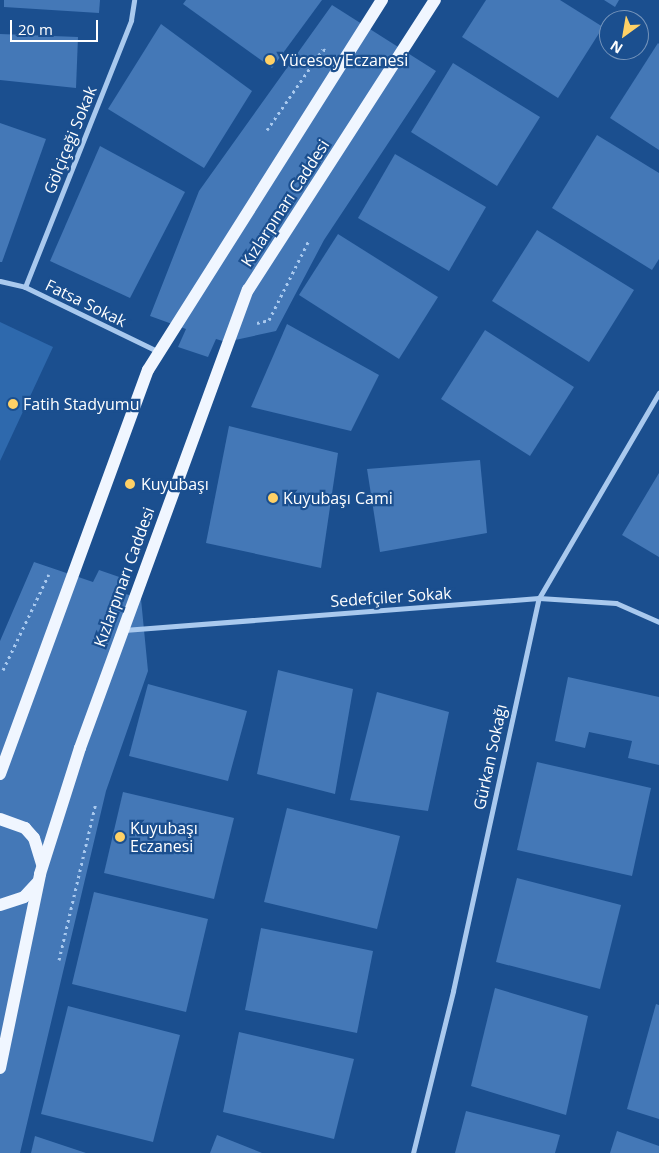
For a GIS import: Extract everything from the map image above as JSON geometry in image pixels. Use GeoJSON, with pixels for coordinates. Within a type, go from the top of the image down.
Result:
{"type":"FeatureCollection","features":[{"type":"Feature","properties":{"kind":"main road","name":"Kızlarpınarı Caddesi"},"geometry":{"type":"LineString","coordinates":[[0,774],[148,370],[382,0]]}},
{"type":"Feature","properties":{"kind":"main road","name":"Kızlarpınarı Caddesi"},"geometry":{"type":"LineString","coordinates":[[0,1068],[40,874],[121,630],[248,290],[435,0]]}},
{"type":"Feature","properties":{"kind":"main road"},"geometry":{"type":"LineString","coordinates":[[0,819],[25,828],[34,838],[42,862],[40,874],[24,897],[0,905]]}},
{"type":"Feature","properties":{"kind":"street","name":"Gölçiçeği Sokak"},"geometry":{"type":"LineString","coordinates":[[25,287],[131,20],[134,0]]}},
{"type":"Feature","properties":{"kind":"street","name":"Fatsa Sokak"},"geometry":{"type":"LineString","coordinates":[[0,281],[25,287],[160,353]]}},
{"type":"Feature","properties":{"kind":"street","name":"Gürkan Sokağı"},"geometry":{"type":"LineString","coordinates":[[412,1153],[453,991],[539,598],[659,393]]}},
{"type":"Feature","properties":{"kind":"street","name":"Sedefçiler Sokak"},"geometry":{"type":"LineString","coordinates":[[121,630],[539,598],[616,603],[659,622]]}},
{"type":"Feature","properties":{"kind":"path"},"geometry":{"type":"LineString","coordinates":[[267,130],[322,49]]}},
{"type":"Feature","properties":{"kind":"path"},"geometry":{"type":"LineString","coordinates":[[269,320],[309,240]]}},
{"type":"Feature","properties":{"kind":"path"},"geometry":{"type":"LineString","coordinates":[[3,670],[45,579]]}},
{"type":"Feature","properties":{"kind":"path"},"geometry":{"type":"LineString","coordinates":[[59,960],[96,802]]}},
{"type":"Feature","properties":{"kind":"shaded area","name":"Fatih Stadyumu"},"geometry":{"type":"Polygon","coordinates":[[[0,322],[53,347],[0,461],[0,322]]]}},
{"type":"Feature","properties":{"kind":"building"},"geometry":{"type":"Polygon","coordinates":[[[4,0],[100,0],[99,13],[4,7],[4,0]]]}},
{"type":"Feature","properties":{"kind":"building"},"geometry":{"type":"Polygon","coordinates":[[[186,0],[322,0],[272,68],[183,4],[186,0]]]}},
{"type":"Feature","properties":{"kind":"building"},"geometry":{"type":"Polygon","coordinates":[[[486,0],[560,0],[599,24],[599,33],[558,98],[462,37],[486,0]]]}},
{"type":"Feature","properties":{"kind":"building"},"geometry":{"type":"Polygon","coordinates":[[[604,0],[619,0],[615,7],[604,0]]]}},
{"type":"Feature","properties":{"kind":"building"},"geometry":{"type":"Polygon","coordinates":[[[332,5],[436,71],[324,240],[276,331],[226,342],[216,339],[208,357],[178,347],[186,329],[150,316],[199,191],[332,5]]]}},
{"type":"Feature","properties":{"kind":"building"},"geometry":{"type":"Polygon","coordinates":[[[161,24],[252,91],[204,168],[108,109],[161,24]]]}},
{"type":"Feature","properties":{"kind":"building"},"geometry":{"type":"Polygon","coordinates":[[[0,34],[78,37],[76,88],[0,80],[0,34]]]}},
{"type":"Feature","properties":{"kind":"building"},"geometry":{"type":"Polygon","coordinates":[[[658,43],[659,150],[610,118],[647,60],[649,60],[658,43]]]}},
{"type":"Feature","properties":{"kind":"building"},"geometry":{"type":"Polygon","coordinates":[[[453,63],[540,117],[497,186],[411,132],[453,63]]]}},
{"type":"Feature","properties":{"kind":"building"},"geometry":{"type":"Polygon","coordinates":[[[0,123],[46,139],[2,262],[0,262],[0,123]]]}},
{"type":"Feature","properties":{"kind":"building"},"geometry":{"type":"Polygon","coordinates":[[[597,135],[659,173],[659,259],[652,270],[552,208],[597,135]]]}},
{"type":"Feature","properties":{"kind":"building"},"geometry":{"type":"Polygon","coordinates":[[[100,146],[185,192],[130,298],[50,261],[100,146]]]}},
{"type":"Feature","properties":{"kind":"building"},"geometry":{"type":"Polygon","coordinates":[[[395,154],[486,207],[449,271],[358,218],[395,154]]]}},
{"type":"Feature","properties":{"kind":"building"},"geometry":{"type":"Polygon","coordinates":[[[537,230],[634,290],[589,362],[492,301],[537,230]]]}},
{"type":"Feature","properties":{"kind":"building"},"geometry":{"type":"Polygon","coordinates":[[[338,234],[438,297],[399,359],[299,295],[338,234]]]}},
{"type":"Feature","properties":{"kind":"building"},"geometry":{"type":"Polygon","coordinates":[[[287,324],[379,375],[351,431],[251,407],[287,324]]]}},
{"type":"Feature","properties":{"kind":"building"},"geometry":{"type":"Polygon","coordinates":[[[485,330],[574,387],[530,456],[441,399],[485,330]]]}},
{"type":"Feature","properties":{"kind":"building","name":"Kuyubaşı Cami"},"geometry":{"type":"Polygon","coordinates":[[[229,426],[338,453],[321,568],[206,543],[229,426]]]}},
{"type":"Feature","properties":{"kind":"building"},"geometry":{"type":"Polygon","coordinates":[[[480,460],[487,533],[380,552],[367,469],[480,460]]]}},
{"type":"Feature","properties":{"kind":"building"},"geometry":{"type":"Polygon","coordinates":[[[659,473],[659,557],[622,535],[659,473]]]}},
{"type":"Feature","properties":{"kind":"building"},"geometry":{"type":"Polygon","coordinates":[[[34,562],[93,582],[99,570],[128,580],[123,593],[141,599],[148,671],[106,791],[20,1153],[0,1153],[0,641],[34,562]]]}},
{"type":"Feature","properties":{"kind":"building"},"geometry":{"type":"Polygon","coordinates":[[[278,670],[353,689],[335,794],[257,774],[278,670]]]}},
{"type":"Feature","properties":{"kind":"building"},"geometry":{"type":"Polygon","coordinates":[[[568,677],[659,697],[659,765],[628,758],[632,741],[589,732],[585,748],[555,741],[568,677]]]}},
{"type":"Feature","properties":{"kind":"building"},"geometry":{"type":"Polygon","coordinates":[[[148,684],[247,711],[228,781],[129,756],[148,684]]]}},
{"type":"Feature","properties":{"kind":"building"},"geometry":{"type":"Polygon","coordinates":[[[377,692],[449,712],[428,811],[350,800],[377,692]]]}},
{"type":"Feature","properties":{"kind":"building"},"geometry":{"type":"Polygon","coordinates":[[[537,762],[651,788],[632,876],[517,850],[537,762]]]}},
{"type":"Feature","properties":{"kind":"building"},"geometry":{"type":"Polygon","coordinates":[[[123,792],[234,818],[214,899],[104,873],[123,792]]]}},
{"type":"Feature","properties":{"kind":"building"},"geometry":{"type":"Polygon","coordinates":[[[287,808],[400,836],[377,929],[264,902],[287,808]]]}},
{"type":"Feature","properties":{"kind":"building"},"geometry":{"type":"Polygon","coordinates":[[[517,878],[621,905],[600,989],[496,962],[517,878]]]}},
{"type":"Feature","properties":{"kind":"building"},"geometry":{"type":"Polygon","coordinates":[[[94,892],[208,919],[186,1012],[72,984],[94,892]]]}},
{"type":"Feature","properties":{"kind":"building"},"geometry":{"type":"Polygon","coordinates":[[[261,928],[373,951],[357,1033],[245,1010],[261,928]]]}},
{"type":"Feature","properties":{"kind":"building"},"geometry":{"type":"Polygon","coordinates":[[[495,988],[588,1016],[566,1115],[471,1086],[495,988]]]}},
{"type":"Feature","properties":{"kind":"building"},"geometry":{"type":"Polygon","coordinates":[[[656,1004],[659,1005],[659,1119],[627,1109],[656,1004]]]}},
{"type":"Feature","properties":{"kind":"building"},"geometry":{"type":"Polygon","coordinates":[[[68,1006],[180,1035],[153,1142],[41,1114],[68,1006]]]}},
{"type":"Feature","properties":{"kind":"building"},"geometry":{"type":"Polygon","coordinates":[[[239,1032],[354,1059],[334,1139],[223,1112],[239,1032]]]}},
{"type":"Feature","properties":{"kind":"building"},"geometry":{"type":"Polygon","coordinates":[[[466,1111],[560,1135],[555,1153],[455,1153],[466,1111]]]}},
{"type":"Feature","properties":{"kind":"building"},"geometry":{"type":"Polygon","coordinates":[[[617,1131],[659,1146],[659,1153],[610,1153],[617,1131]]]}},
{"type":"Feature","properties":{"kind":"building"},"geometry":{"type":"Polygon","coordinates":[[[217,1135],[262,1153],[210,1153],[217,1135]]]}},
{"type":"Feature","properties":{"kind":"building"},"geometry":{"type":"Polygon","coordinates":[[[35,1136],[86,1153],[31,1153],[35,1136]]]}},
{"type":"Feature","properties":{"kind":"place","name":"Yücesoy Eczanesi"},"geometry":{"type":"Point","coordinates":[270,60]}},
{"type":"Feature","properties":{"kind":"place","name":"Fatih Stadyumu"},"geometry":{"type":"Point","coordinates":[13,404]}},
{"type":"Feature","properties":{"kind":"place","name":"Kuyubaşı"},"geometry":{"type":"Point","coordinates":[130,484]}},
{"type":"Feature","properties":{"kind":"place","name":"Kuyubaşı Cami"},"geometry":{"type":"Point","coordinates":[273,498]}},
{"type":"Feature","properties":{"kind":"place","name":"Kuyubaşı Eczanesi"},"geometry":{"type":"Point","coordinates":[120,837]}}]}
